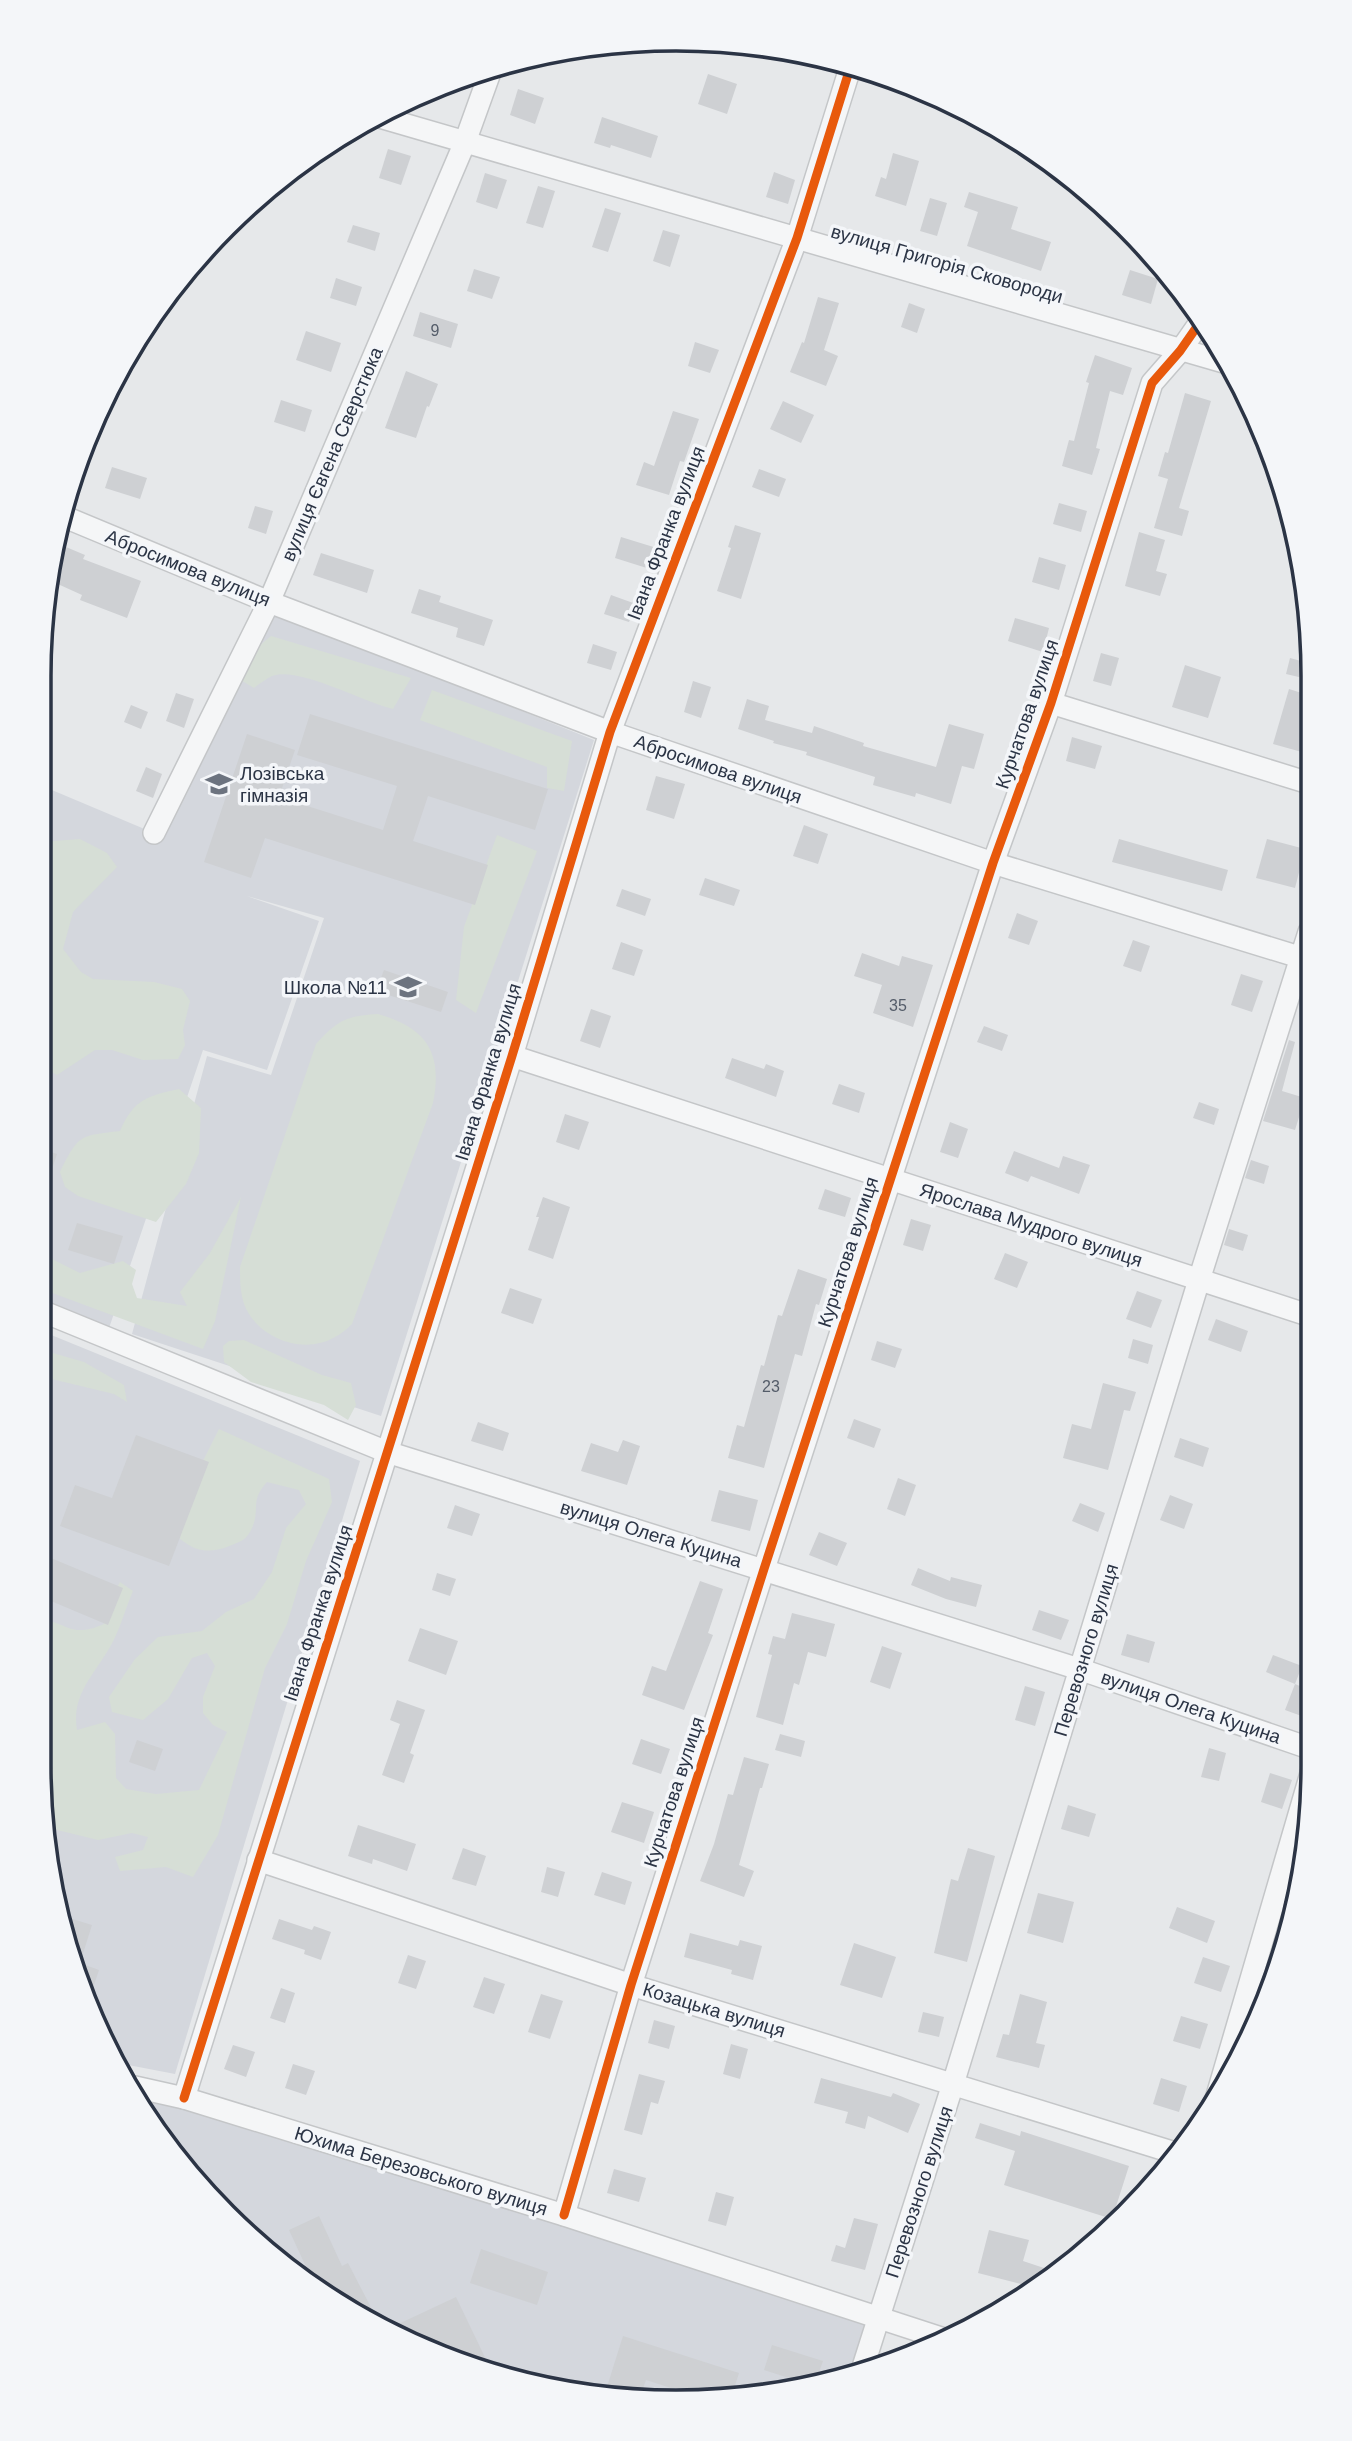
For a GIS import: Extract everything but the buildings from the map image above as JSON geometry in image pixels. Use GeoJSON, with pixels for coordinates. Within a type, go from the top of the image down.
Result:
{"type":"FeatureCollection","features":[{"type":"Feature","properties":{"kind":"street","name":"Івана Франка вулиця"},"geometry":{"type":"LineString","coordinates":[[184,2098],[512,1056],[610,733],[797,238],[848,75]]}},
{"type":"Feature","properties":{"kind":"street","name":"вулиця Євгена Сверстюка"},"geometry":{"type":"LineString","coordinates":[[154,833],[269,602],[465,142],[487,80]]}},
{"type":"Feature","properties":{"kind":"street","name":"вулиця Григорія Сковороди"},"geometry":{"type":"LineString","coordinates":[[390,120],[1215,360]]}},
{"type":"Feature","properties":{"kind":"street","name":"Курчатова вулиця"},"geometry":{"type":"LineString","coordinates":[[564,2215],[631,1985],[764,1569],[993,863],[1051,703],[1152,383],[1196,329]]}},
{"type":"Feature","properties":{"kind":"street","name":"Абросимова вулиця"},"geometry":{"type":"LineString","coordinates":[[71,519],[269,602],[610,733],[993,863],[1301,958]]}},
{"type":"Feature","properties":{"kind":"street"},"geometry":{"type":"LineString","coordinates":[[1051,703],[1301,781]]}},
{"type":"Feature","properties":{"kind":"street","name":"Перевозного вулиця"},"geometry":{"type":"LineString","coordinates":[[865,2361],[953,2084],[1199,1280],[1301,971]]}},
{"type":"Feature","properties":{"kind":"street","name":"Ярослава Мудрого вулиця"},"geometry":{"type":"LineString","coordinates":[[512,1056],[1301,1313]]}},
{"type":"Feature","properties":{"kind":"street","name":"вулиця Олега Куцина"},"geometry":{"type":"LineString","coordinates":[[51,1315],[387,1452],[1079,1669],[1301,1745]]}},
{"type":"Feature","properties":{"kind":"street"},"geometry":{"type":"LineString","coordinates":[[1228,2059],[1299,1814]]}},
{"type":"Feature","properties":{"kind":"street","name":"Козацька вулиця"},"geometry":{"type":"LineString","coordinates":[[258,1860],[631,1985],[1168,2151]]}},
{"type":"Feature","properties":{"kind":"street","name":"Юхима Березовського вулиця"},"geometry":{"type":"LineString","coordinates":[[141,2088],[184,2098],[564,2215],[933,2335]]}},
{"type":"Feature","properties":{"kind":"shaded area","name":"Школа №11"},"geometry":{"type":"Polygon","coordinates":[[[271,610],[594,740],[381,1416],[132,1334],[207,1056],[271,1075],[324,918],[247,896],[319,921],[267,1070],[203,1050],[106,1337],[51,1315],[51,790],[154,833],[271,610]]]}},
{"type":"Feature","properties":{"kind":"shaded area"},"geometry":{"type":"Polygon","coordinates":[[[271,636],[411,678],[393,709],[298,676],[272,676],[254,688],[234,676],[237,664],[271,636]]]}},
{"type":"Feature","properties":{"kind":"shaded area"},"geometry":{"type":"Polygon","coordinates":[[[432,690],[572,741],[564,791],[547,788],[547,767],[420,720],[432,690]]]}},
{"type":"Feature","properties":{"kind":"shaded area"},"geometry":{"type":"Polygon","coordinates":[[[497,835],[537,851],[476,1013],[456,1000],[464,927],[497,835]]]}},
{"type":"Feature","properties":{"kind":"shaded area"},"geometry":{"type":"Polygon","coordinates":[[[80,839],[107,853],[117,867],[73,912],[63,949],[81,972],[93,979],[154,982],[182,989],[190,1001],[183,1030],[185,1045],[178,1059],[143,1060],[112,1050],[95,1050],[57,1075],[51,1072],[51,841],[80,839]]]}},
{"type":"Feature","properties":{"kind":"shaded area"},"geometry":{"type":"Polygon","coordinates":[[[378,1014],[409,1027],[428,1045],[436,1070],[433,1103],[352,1324],[324,1342],[288,1342],[266,1331],[249,1314],[242,1297],[240,1267],[316,1044],[330,1029],[343,1021],[378,1014]]]}},
{"type":"Feature","properties":{"kind":"shaded area"},"geometry":{"type":"Polygon","coordinates":[[[179,1089],[201,1108],[199,1153],[186,1184],[156,1222],[78,1196],[65,1187],[60,1172],[72,1150],[82,1139],[120,1131],[136,1105],[158,1094],[179,1089]]]}},
{"type":"Feature","properties":{"kind":"shaded area"},"geometry":{"type":"Polygon","coordinates":[[[241,1197],[215,1321],[203,1349],[51,1292],[51,1257],[80,1273],[123,1261],[136,1270],[132,1284],[137,1298],[187,1306],[180,1292],[210,1253],[241,1197]]]}},
{"type":"Feature","properties":{"kind":"shaded area"},"geometry":{"type":"Polygon","coordinates":[[[51,1335],[360,1461],[175,2074],[128,2065],[115,2042],[98,2004],[72,1927],[56,1847],[51,1765],[51,1335]]]}},
{"type":"Feature","properties":{"kind":"shaded area"},"geometry":{"type":"Polygon","coordinates":[[[244,1340],[322,1375],[351,1383],[356,1405],[348,1420],[324,1405],[251,1382],[224,1362],[223,1346],[229,1341],[244,1340]]]}},
{"type":"Feature","properties":{"kind":"shaded area"},"geometry":{"type":"Polygon","coordinates":[[[51,1352],[84,1362],[124,1385],[127,1402],[114,1394],[51,1379],[51,1352]]]}},
{"type":"Feature","properties":{"kind":"shaded area"},"geometry":{"type":"Polygon","coordinates":[[[219,1429],[329,1479],[332,1502],[306,1561],[287,1624],[265,1668],[218,1835],[193,1877],[166,1867],[120,1871],[115,1857],[143,1850],[148,1837],[132,1833],[98,1840],[54,1829],[51,1765],[51,1622],[76,1630],[104,1624],[105,1609],[120,1582],[133,1591],[114,1640],[85,1686],[77,1706],[77,1730],[105,1722],[115,1734],[116,1778],[126,1789],[156,1794],[199,1790],[227,1732],[213,1725],[203,1713],[203,1697],[215,1666],[207,1653],[192,1658],[168,1699],[143,1720],[112,1712],[109,1697],[135,1659],[158,1637],[202,1631],[226,1612],[254,1599],[272,1572],[286,1528],[306,1504],[299,1490],[267,1482],[258,1495],[252,1528],[244,1539],[219,1549],[198,1549],[182,1540],[157,1516],[194,1479],[219,1429]]]}},
{"type":"Feature","properties":{"kind":"shaded area"},"geometry":{"type":"Polygon","coordinates":[[[142,2089],[879,2317],[865,2361],[838,2369],[758,2385],[676,2390],[594,2385],[514,2369],[475,2357],[399,2326],[329,2285],[295,2261],[234,2207],[206,2177],[180,2146],[142,2089]]]}},
{"type":"Feature","properties":{"kind":"cycle path"},"geometry":{"type":"LineString","coordinates":[[184,2098],[512,1056],[610,732],[797,238],[848,75]]}},
{"type":"Feature","properties":{"kind":"cycle path"},"geometry":{"type":"LineString","coordinates":[[564,2215],[631,1985],[764,1569],[993,863],[1051,703],[1152,383],[1196,329]]}},
{"type":"Feature","properties":{"kind":"place","name":"Лозівська гімназія"},"geometry":{"type":"Point","coordinates":[219,784]}},
{"type":"Feature","properties":{"kind":"place","name":"Школа №11"},"geometry":{"type":"Point","coordinates":[408,987]}}]}
